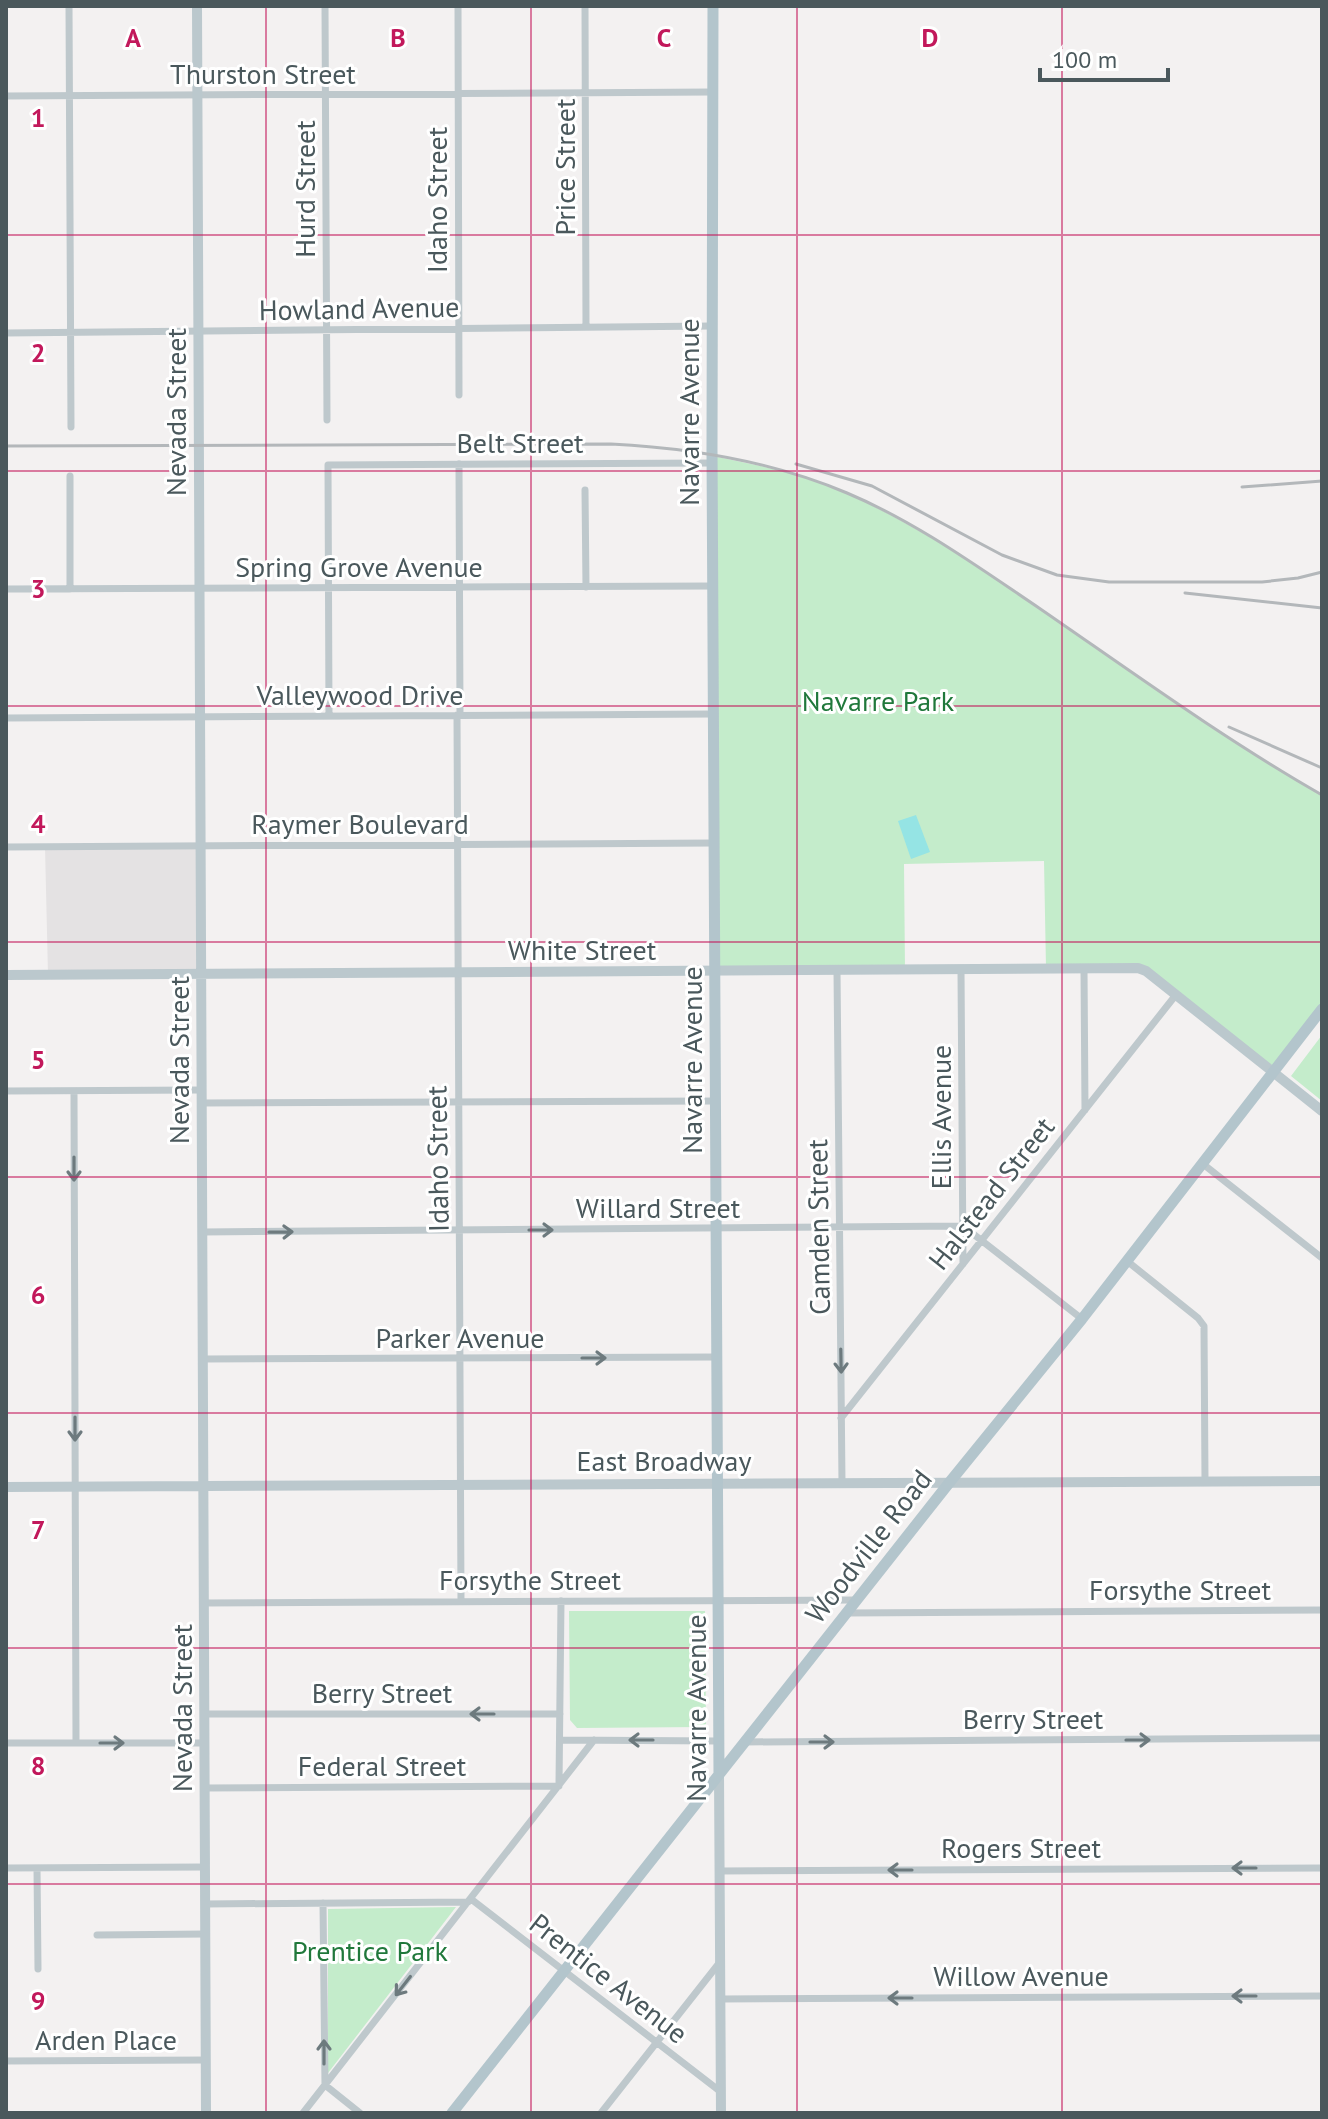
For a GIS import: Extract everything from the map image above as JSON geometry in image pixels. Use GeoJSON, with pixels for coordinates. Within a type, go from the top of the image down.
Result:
{"type":"FeatureCollection","features":[{"type":"Feature","properties":{"kind":"main road","name":"Navarre Avenue"},"geometry":{"type":"LineString","coordinates":[[713,6],[712,463],[719,1774]]}},
{"type":"Feature","properties":{"kind":"main road","name":"Woodville Road"},"geometry":{"type":"LineString","coordinates":[[452,2113],[1082,1319],[1322,1009]]}},
{"type":"Feature","properties":{"kind":"street"},"geometry":{"type":"LineString","coordinates":[[69,6],[71,427]]}},
{"type":"Feature","properties":{"kind":"street","name":"Nevada Street"},"geometry":{"type":"LineString","coordinates":[[197,6],[206,2113]]}},
{"type":"Feature","properties":{"kind":"street","name":"Hurd Street"},"geometry":{"type":"LineString","coordinates":[[325,6],[327,420]]}},
{"type":"Feature","properties":{"kind":"street","name":"Idaho Street"},"geometry":{"type":"LineString","coordinates":[[458,6],[459,395]]}},
{"type":"Feature","properties":{"kind":"street","name":"Price Street"},"geometry":{"type":"LineString","coordinates":[[585,6],[586,327]]}},
{"type":"Feature","properties":{"kind":"street","name":"Thurston Street"},"geometry":{"type":"LineString","coordinates":[[6,96],[712,92]]}},
{"type":"Feature","properties":{"kind":"street","name":"Howland Avenue"},"geometry":{"type":"LineString","coordinates":[[6,333],[712,326]]}},
{"type":"Feature","properties":{"kind":"street","name":"Belt Street"},"geometry":{"type":"LineString","coordinates":[[328,588],[328,465],[712,463]]}},
{"type":"Feature","properties":{"kind":"street","name":"Idaho Street"},"geometry":{"type":"LineString","coordinates":[[459,464],[457,974],[461,1601]]}},
{"type":"Feature","properties":{"kind":"street"},"geometry":{"type":"LineString","coordinates":[[70,476],[70,589]]}},
{"type":"Feature","properties":{"kind":"street"},"geometry":{"type":"LineString","coordinates":[[585,490],[586,587]]}},
{"type":"Feature","properties":{"kind":"street","name":"Spring Grove Avenue"},"geometry":{"type":"LineString","coordinates":[[6,589],[713,586]]}},
{"type":"Feature","properties":{"kind":"street"},"geometry":{"type":"LineString","coordinates":[[328,588],[329,716]]}},
{"type":"Feature","properties":{"kind":"street","name":"Valleywood Drive"},"geometry":{"type":"LineString","coordinates":[[6,718],[713,714]]}},
{"type":"Feature","properties":{"kind":"street","name":"Raymer Boulevard"},"geometry":{"type":"LineString","coordinates":[[6,847],[714,843]]}},
{"type":"Feature","properties":{"kind":"street"},"geometry":{"type":"LineString","coordinates":[[1084,968],[1085,1110]]}},
{"type":"Feature","properties":{"kind":"street","name":"White Street"},"geometry":{"type":"LineString","coordinates":[[6,975],[1138,968],[1175,996]]}},
{"type":"Feature","properties":{"kind":"street","name":"Ellis Avenue"},"geometry":{"type":"LineString","coordinates":[[961,970],[963,1264]]}},
{"type":"Feature","properties":{"kind":"street","name":"Camden Street"},"geometry":{"type":"LineString","coordinates":[[837,971],[842,1483]]}},
{"type":"Feature","properties":{"kind":"street"},"geometry":{"type":"LineString","coordinates":[[1175,996],[1322,1111]]}},
{"type":"Feature","properties":{"kind":"street","name":"Halstead Street"},"geometry":{"type":"LineString","coordinates":[[841,1418],[1175,996]]}},
{"type":"Feature","properties":{"kind":"street"},"geometry":{"type":"LineString","coordinates":[[6,1091],[202,1090]]}},
{"type":"Feature","properties":{"kind":"street"},"geometry":{"type":"LineString","coordinates":[[74,1091],[76,1743]]}},
{"type":"Feature","properties":{"kind":"street"},"geometry":{"type":"LineString","coordinates":[[202,1103],[716,1101]]}},
{"type":"Feature","properties":{"kind":"street"},"geometry":{"type":"LineString","coordinates":[[1203,1164],[1322,1258]]}},
{"type":"Feature","properties":{"kind":"street"},"geometry":{"type":"LineString","coordinates":[[963,1226],[1082,1319]]}},
{"type":"Feature","properties":{"kind":"street","name":"Willard Street"},"geometry":{"type":"LineString","coordinates":[[203,1232],[963,1226]]}},
{"type":"Feature","properties":{"kind":"street"},"geometry":{"type":"LineString","coordinates":[[1127,1261],[1204,1326],[1205,1481]]}},
{"type":"Feature","properties":{"kind":"street","name":"Parker Avenue"},"geometry":{"type":"LineString","coordinates":[[203,1359],[717,1357]]}},
{"type":"Feature","properties":{"kind":"street","name":"East Broadway"},"geometry":{"type":"LineString","coordinates":[[6,1487],[1322,1481]]}},
{"type":"Feature","properties":{"kind":"street","name":"Forsythe Street"},"geometry":{"type":"LineString","coordinates":[[204,1603],[857,1600]]}},
{"type":"Feature","properties":{"kind":"street"},"geometry":{"type":"LineString","coordinates":[[559,1786],[561,1601]]}},
{"type":"Feature","properties":{"kind":"street","name":"Forsythe Street"},"geometry":{"type":"LineString","coordinates":[[846,1613],[1322,1610]]}},
{"type":"Feature","properties":{"kind":"street","name":"Berry Street"},"geometry":{"type":"LineString","coordinates":[[205,1714],[560,1714]]}},
{"type":"Feature","properties":{"kind":"street","name":"Berry Street"},"geometry":{"type":"LineString","coordinates":[[744,1742],[1322,1738]]}},
{"type":"Feature","properties":{"kind":"street"},"geometry":{"type":"LineString","coordinates":[[560,1740],[719,1741]]}},
{"type":"Feature","properties":{"kind":"street"},"geometry":{"type":"LineString","coordinates":[[303,2113],[594,1740]]}},
{"type":"Feature","properties":{"kind":"street"},"geometry":{"type":"LineString","coordinates":[[6,1743],[205,1743]]}},
{"type":"Feature","properties":{"kind":"street","name":"Navarre Avenue"},"geometry":{"type":"LineString","coordinates":[[719,1774],[721,2113]]}},
{"type":"Feature","properties":{"kind":"street","name":"Federal Street"},"geometry":{"type":"LineString","coordinates":[[205,1788],[559,1786]]}},
{"type":"Feature","properties":{"kind":"street"},"geometry":{"type":"LineString","coordinates":[[6,1868],[205,1867]]}},
{"type":"Feature","properties":{"kind":"street"},"geometry":{"type":"LineString","coordinates":[[37,1868],[38,1969]]}},
{"type":"Feature","properties":{"kind":"street","name":"Rogers Street"},"geometry":{"type":"LineString","coordinates":[[720,1871],[1322,1868]]}},
{"type":"Feature","properties":{"kind":"street"},"geometry":{"type":"LineString","coordinates":[[205,1904],[470,1901]]}},
{"type":"Feature","properties":{"kind":"street","name":"Prentice Avenue"},"geometry":{"type":"LineString","coordinates":[[470,1901],[721,2092]]}},
{"type":"Feature","properties":{"kind":"street"},"geometry":{"type":"LineString","coordinates":[[323,1903],[325,2085]]}},
{"type":"Feature","properties":{"kind":"street"},"geometry":{"type":"LineString","coordinates":[[97,1935],[206,1934]]}},
{"type":"Feature","properties":{"kind":"street"},"geometry":{"type":"LineString","coordinates":[[601,2113],[720,1962]]}},
{"type":"Feature","properties":{"kind":"street","name":"Willow Avenue"},"geometry":{"type":"LineString","coordinates":[[720,1999],[1322,1996]]}},
{"type":"Feature","properties":{"kind":"street","name":"Arden Place"},"geometry":{"type":"LineString","coordinates":[[6,2061],[206,2060]]}},
{"type":"Feature","properties":{"kind":"street"},"geometry":{"type":"LineString","coordinates":[[325,2085],[360,2113]]}},
{"type":"Feature","properties":{"kind":"shaded area"},"geometry":{"type":"Polygon","coordinates":[[[201,846],[202,975],[48,975],[45,847],[201,846]]]}},
{"type":"Feature","properties":{"kind":"green space","name":"Navarre Park"},"geometry":{"type":"Polygon","coordinates":[[[712,456],[814,480],[876,507],[988,574],[1257,756],[1322,796],[1322,1010],[1274,1072],[1146,971],[1046,968],[1044,861],[904,864],[905,970],[715,972],[712,456]]]}},
{"type":"Feature","properties":{"kind":"green space"},"geometry":{"type":"Polygon","coordinates":[[[1322,1035],[1322,1101],[1291,1076],[1322,1035]]]}},
{"type":"Feature","properties":{"kind":"green space"},"geometry":{"type":"Polygon","coordinates":[[[569,1611],[705,1611],[706,1724],[702,1727],[577,1728],[570,1720],[569,1611]]]}},
{"type":"Feature","properties":{"kind":"green space","name":"Prentice Park"},"geometry":{"type":"Polygon","coordinates":[[[456,1907],[328,2073],[328,1909],[456,1907]]]}},
{"type":"Feature","properties":{"kind":"water"},"geometry":{"type":"Polygon","coordinates":[[[916,815],[930,852],[911,859],[898,821],[916,815]]]}},
{"type":"Feature","properties":{"kind":"railway"},"geometry":{"type":"LineString","coordinates":[[6,446],[611,444],[701,453],[761,465],[847,493],[922,531],[1214,728],[1322,795]]}},
{"type":"Feature","properties":{"kind":"railway"},"geometry":{"type":"LineString","coordinates":[[796,464],[872,486],[1002,555],[1057,575],[1109,582],[1262,582],[1322,572]]}},
{"type":"Feature","properties":{"kind":"railway"},"geometry":{"type":"LineString","coordinates":[[1242,487],[1322,481]]}},
{"type":"Feature","properties":{"kind":"railway"},"geometry":{"type":"LineString","coordinates":[[1185,593],[1322,608]]}},
{"type":"Feature","properties":{"kind":"railway"},"geometry":{"type":"LineString","coordinates":[[1229,727],[1322,768]]}}]}
